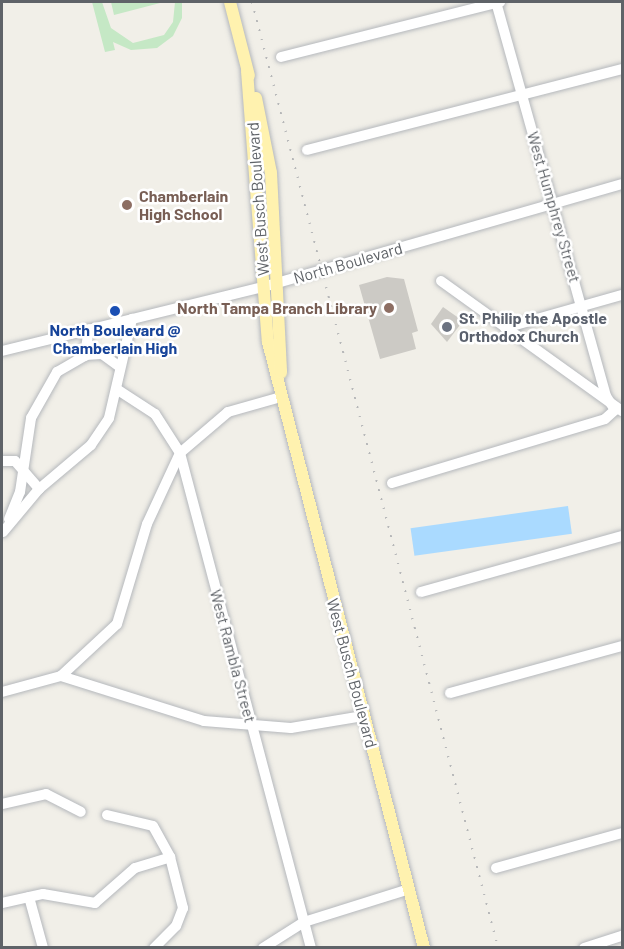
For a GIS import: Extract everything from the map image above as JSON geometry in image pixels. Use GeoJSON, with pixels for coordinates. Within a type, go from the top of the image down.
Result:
{"type":"FeatureCollection","features":[{"type":"Feature","properties":{"kind":"main road","name":"West Busch Boulevard"},"geometry":{"type":"LineString","coordinates":[[230,2],[271,173],[281,397]]}},
{"type":"Feature","properties":{"kind":"main road","name":"West Busch Boulevard"},"geometry":{"type":"LineString","coordinates":[[247,71],[268,342],[424,948]]}},
{"type":"Feature","properties":{"kind":"street"},"geometry":{"type":"LineString","coordinates":[[281,57],[498,2]]}},
{"type":"Feature","properties":{"kind":"street","name":"West Humphrey Street"},"geometry":{"type":"LineString","coordinates":[[498,2],[521,95],[606,396],[619,411]]}},
{"type":"Feature","properties":{"kind":"street"},"geometry":{"type":"LineString","coordinates":[[307,150],[622,69]]}},
{"type":"Feature","properties":{"kind":"street","name":"North Boulevard"},"geometry":{"type":"LineString","coordinates":[[2,351],[263,287],[622,184]]}},
{"type":"Feature","properties":{"kind":"street"},"geometry":{"type":"LineString","coordinates":[[392,483],[605,419],[619,411],[441,281]]}},
{"type":"Feature","properties":{"kind":"street"},"geometry":{"type":"LineString","coordinates":[[505,328],[622,295]]}},
{"type":"Feature","properties":{"kind":"street"},"geometry":{"type":"LineString","coordinates":[[2,534],[39,489],[91,445],[118,390],[120,367],[132,319]]}},
{"type":"Feature","properties":{"kind":"street"},"geometry":{"type":"LineString","coordinates":[[85,354],[89,329]]}},
{"type":"Feature","properties":{"kind":"street"},"geometry":{"type":"LineString","coordinates":[[2,534],[23,475],[31,418],[57,372],[85,354],[102,354],[120,367]]}},
{"type":"Feature","properties":{"kind":"street","name":"West Rambla Street"},"geometry":{"type":"LineString","coordinates":[[118,390],[155,414],[180,453],[310,948]]}},
{"type":"Feature","properties":{"kind":"street"},"geometry":{"type":"LineString","coordinates":[[2,692],[62,676],[117,624],[147,524],[180,453],[228,412],[281,397]]}},
{"type":"Feature","properties":{"kind":"street"},"geometry":{"type":"LineString","coordinates":[[2,461],[15,461],[23,475],[39,489]]}},
{"type":"Feature","properties":{"kind":"street"},"geometry":{"type":"LineString","coordinates":[[421,592],[622,536]]}},
{"type":"Feature","properties":{"kind":"street"},"geometry":{"type":"LineString","coordinates":[[450,693],[622,646]]}},
{"type":"Feature","properties":{"kind":"street"},"geometry":{"type":"LineString","coordinates":[[62,676],[204,721],[252,727],[291,728],[363,716]]}},
{"type":"Feature","properties":{"kind":"street"},"geometry":{"type":"LineString","coordinates":[[2,804],[45,794],[81,812]]}},
{"type":"Feature","properties":{"kind":"street"},"geometry":{"type":"LineString","coordinates":[[107,815],[153,826],[170,857],[183,908],[176,926],[154,948]]}},
{"type":"Feature","properties":{"kind":"street"},"geometry":{"type":"LineString","coordinates":[[496,868],[622,833]]}},
{"type":"Feature","properties":{"kind":"street"},"geometry":{"type":"LineString","coordinates":[[2,903],[29,897],[56,895],[95,903],[135,868],[170,857]]}},
{"type":"Feature","properties":{"kind":"street"},"geometry":{"type":"LineString","coordinates":[[264,948],[304,922],[409,889]]}},
{"type":"Feature","properties":{"kind":"street"},"geometry":{"type":"LineString","coordinates":[[29,897],[44,948]]}},
{"type":"Feature","properties":{"kind":"street"},"geometry":{"type":"LineString","coordinates":[[584,948],[622,936]]}},
{"type":"Feature","properties":{"kind":"green space"},"geometry":{"type":"Polygon","coordinates":[[[92,2],[102,2],[111,28],[133,43],[164,35],[173,22],[175,2],[182,2],[182,18],[173,36],[157,48],[131,50],[113,42],[115,50],[105,52],[92,2]]]}},
{"type":"Feature","properties":{"kind":"green space"},"geometry":{"type":"Polygon","coordinates":[[[111,2],[164,2],[114,15],[111,2]]]}},
{"type":"Feature","properties":{"kind":"water"},"geometry":{"type":"Polygon","coordinates":[[[568,506],[572,534],[414,556],[411,528],[568,506]]]}},
{"type":"Feature","properties":{"kind":"building","name":"North Tampa Branch Library"},"geometry":{"type":"Polygon","coordinates":[[[387,277],[404,279],[418,331],[412,333],[416,349],[380,359],[359,285],[387,277]]]}},
{"type":"Feature","properties":{"kind":"building","name":"St. Philip the Apostle Orthodox Church"},"geometry":{"type":"Polygon","coordinates":[[[443,307],[463,321],[447,342],[431,324],[443,307]]]}},
{"type":"Feature","properties":{"kind":"railway"},"geometry":{"type":"LineString","coordinates":[[252,2],[498,948]]}},
{"type":"Feature","properties":{"kind":"place","name":"Chamberlain High School"},"geometry":{"type":"Point","coordinates":[127,205]}},
{"type":"Feature","properties":{"kind":"place","name":"North Tampa Branch Library"},"geometry":{"type":"Point","coordinates":[389,308]}},
{"type":"Feature","properties":{"kind":"place","name":"North Boulevard @ Chamberlain High"},"geometry":{"type":"Point","coordinates":[115,311]}},
{"type":"Feature","properties":{"kind":"place","name":"St. Philip the Apostle Orthodox Church"},"geometry":{"type":"Point","coordinates":[447,327]}}]}
